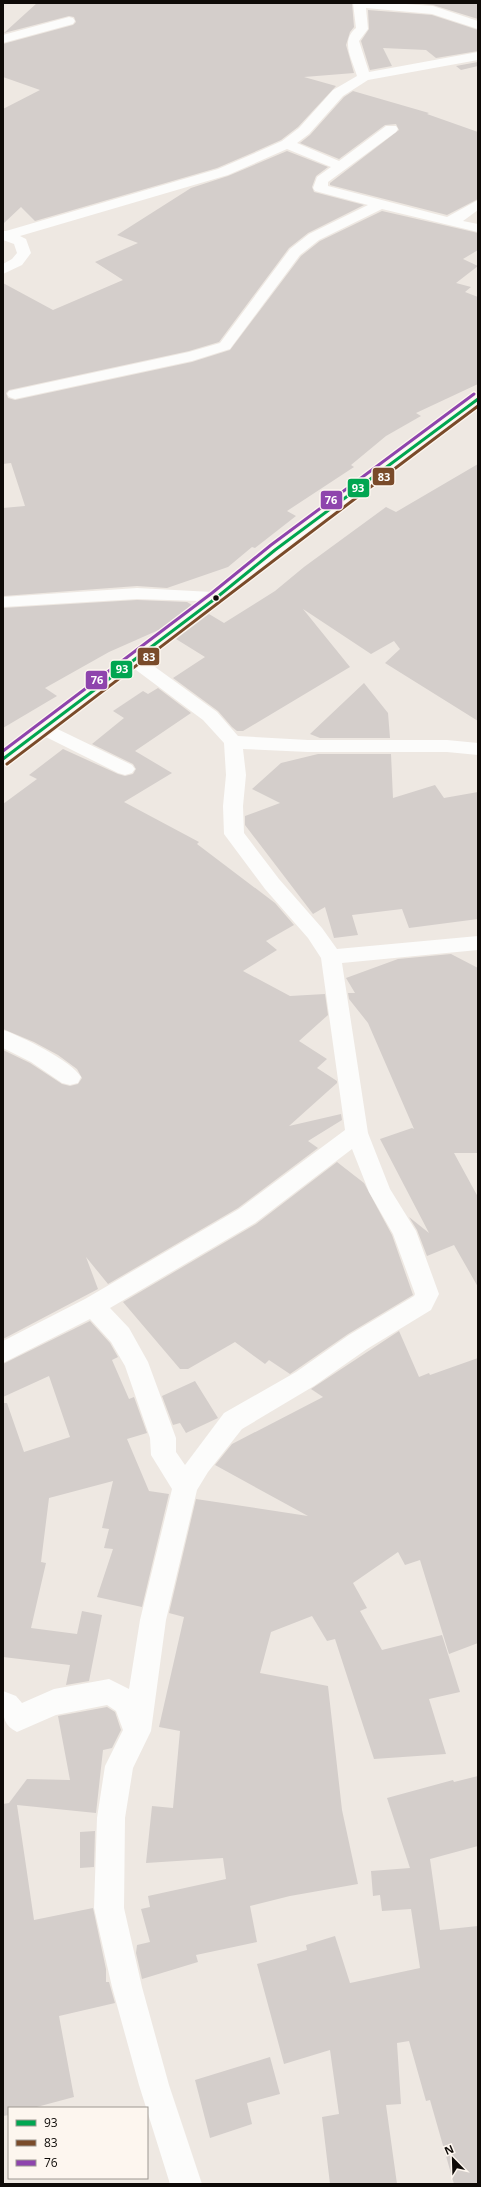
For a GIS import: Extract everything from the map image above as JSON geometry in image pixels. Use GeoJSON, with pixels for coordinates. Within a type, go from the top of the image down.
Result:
{"type":"FeatureCollection","features":[{"type":"Feature","properties":{"kind":"street"},"geometry":{"type":"LineString","coordinates":[[364,77],[353,41],[355,35],[362,29],[359,3],[433,10],[478,25]]}},
{"type":"Feature","properties":{"kind":"street"},"geometry":{"type":"LineString","coordinates":[[3,39],[69,21]]}},
{"type":"Feature","properties":{"kind":"street"},"geometry":{"type":"LineString","coordinates":[[4,235],[222,172],[287,144],[304,130],[338,93],[364,77],[478,56]]}},
{"type":"Feature","properties":{"kind":"street"},"geometry":{"type":"LineString","coordinates":[[391,129],[322,180],[320,188],[448,222],[478,228]]}},
{"type":"Feature","properties":{"kind":"street"},"geometry":{"type":"LineString","coordinates":[[287,144],[340,166]]}},
{"type":"Feature","properties":{"kind":"street"},"geometry":{"type":"LineString","coordinates":[[14,394],[192,356],[225,346],[295,252],[314,237],[381,204]]}},
{"type":"Feature","properties":{"kind":"street"},"geometry":{"type":"LineString","coordinates":[[448,222],[459,217],[478,204]]}},
{"type":"Feature","properties":{"kind":"street"},"geometry":{"type":"LineString","coordinates":[[3,270],[16,262],[24,253],[20,242],[4,235]]}},
{"type":"Feature","properties":{"kind":"street"},"geometry":{"type":"LineString","coordinates":[[3,759],[216,598],[275,550],[478,399]]}},
{"type":"Feature","properties":{"kind":"street"},"geometry":{"type":"LineString","coordinates":[[3,602],[146,593],[183,593],[216,598]]}},
{"type":"Feature","properties":{"kind":"street"},"geometry":{"type":"LineString","coordinates":[[134,660],[210,716],[233,742],[236,775],[234,834],[272,884],[315,933],[331,958],[357,1133],[380,1192],[404,1231],[427,1294],[423,1303],[358,1342],[305,1379],[233,1421],[200,1464],[186,1487],[153,1620],[137,1731],[119,1766],[111,1818],[109,1908],[131,2002],[154,2085],[186,2184]]}},
{"type":"Feature","properties":{"kind":"street"},"geometry":{"type":"LineString","coordinates":[[43,728],[125,769]]}},
{"type":"Feature","properties":{"kind":"street"},"geometry":{"type":"LineString","coordinates":[[233,742],[308,746],[447,746],[478,749]]}},
{"type":"Feature","properties":{"kind":"street"},"geometry":{"type":"LineString","coordinates":[[331,958],[478,943]]}},
{"type":"Feature","properties":{"kind":"street"},"geometry":{"type":"LineString","coordinates":[[3,1038],[39,1056],[70,1077]]}},
{"type":"Feature","properties":{"kind":"street"},"geometry":{"type":"LineString","coordinates":[[3,1353],[93,1306],[247,1216],[357,1133]]}},
{"type":"Feature","properties":{"kind":"street"},"geometry":{"type":"LineString","coordinates":[[93,1306],[120,1335],[136,1362],[151,1400],[162,1438],[164,1455],[186,1487]]}},
{"type":"Feature","properties":{"kind":"street"},"geometry":{"type":"LineString","coordinates":[[3,1704],[6,1705],[17,1719],[54,1702],[109,1692],[127,1702],[137,1731]]}},
{"type":"Feature","properties":{"kind":"building"},"geometry":{"type":"Polygon","coordinates":[[[37,3],[352,3],[354,27],[350,32],[346,45],[354,73],[304,77],[336,86],[298,127],[281,140],[252,153],[217,168],[35,221],[21,207],[3,224],[3,109],[40,90],[3,77],[3,44],[73,25],[76,22],[74,17],[69,16],[4,33],[37,3]]]}},
{"type":"Feature","properties":{"kind":"building"},"geometry":{"type":"Polygon","coordinates":[[[413,3],[478,3],[478,19],[433,5],[413,3]]]}},
{"type":"Feature","properties":{"kind":"building"},"geometry":{"type":"Polygon","coordinates":[[[368,10],[432,15],[478,30],[478,51],[436,58],[426,50],[383,48],[392,66],[370,70],[361,41],[369,29],[368,10]]]}},
{"type":"Feature","properties":{"kind":"building"},"geometry":{"type":"Polygon","coordinates":[[[478,62],[478,66],[461,70],[456,66],[478,62]]]}},
{"type":"Feature","properties":{"kind":"building"},"geometry":{"type":"Polygon","coordinates":[[[353,91],[429,113],[427,114],[478,132],[478,199],[447,215],[330,185],[330,183],[399,130],[396,124],[385,125],[339,159],[300,143],[310,135],[344,97],[353,91]]]}},
{"type":"Feature","properties":{"kind":"building"},"geometry":{"type":"Polygon","coordinates":[[[287,151],[328,167],[316,176],[312,187],[314,192],[364,205],[308,233],[289,248],[219,342],[189,351],[9,390],[6,393],[8,398],[15,400],[192,362],[230,350],[301,256],[320,241],[382,211],[478,233],[478,250],[463,259],[478,266],[456,283],[471,287],[465,292],[478,297],[478,384],[416,413],[421,416],[386,436],[351,465],[354,467],[287,511],[296,516],[255,548],[252,547],[228,567],[167,588],[137,586],[3,596],[3,508],[25,506],[11,463],[3,464],[3,283],[53,310],[123,280],[95,262],[138,243],[117,235],[191,188],[228,176],[287,151]]]}},
{"type":"Feature","properties":{"kind":"building"},"geometry":{"type":"Polygon","coordinates":[[[478,464],[478,721],[385,663],[400,649],[394,641],[371,654],[303,609],[350,667],[243,731],[237,731],[218,711],[173,678],[205,657],[176,639],[209,614],[224,623],[275,591],[304,567],[386,507],[396,512],[478,464]]]}},
{"type":"Feature","properties":{"kind":"building"},"geometry":{"type":"Polygon","coordinates":[[[137,600],[187,602],[192,605],[161,629],[109,652],[45,688],[57,696],[3,728],[3,608],[137,600]]]}},
{"type":"Feature","properties":{"kind":"building"},"geometry":{"type":"Polygon","coordinates":[[[364,683],[388,713],[390,738],[320,738],[310,734],[364,683]]]}},
{"type":"Feature","properties":{"kind":"building"},"geometry":{"type":"Polygon","coordinates":[[[158,688],[191,713],[135,751],[172,773],[124,802],[199,842],[197,844],[275,903],[294,925],[266,941],[277,950],[243,971],[290,996],[325,994],[328,1015],[299,1041],[327,1059],[317,1068],[337,1081],[337,1083],[289,1126],[341,1114],[342,1120],[308,1141],[318,1148],[238,1208],[108,1284],[86,1257],[98,1289],[3,1339],[3,1050],[30,1063],[62,1084],[70,1086],[78,1084],[82,1078],[77,1069],[58,1055],[34,1042],[3,1029],[3,804],[37,779],[29,775],[63,749],[118,774],[125,776],[133,774],[136,769],[133,764],[92,744],[124,718],[113,711],[143,691],[148,694],[158,688]]]}},
{"type":"Feature","properties":{"kind":"building"},"geometry":{"type":"Polygon","coordinates":[[[318,754],[391,754],[393,798],[435,785],[444,798],[478,792],[478,919],[409,928],[402,909],[352,915],[358,935],[334,938],[325,907],[313,914],[245,825],[245,816],[280,803],[252,789],[281,763],[318,754]]]}},
{"type":"Feature","properties":{"kind":"building"},"geometry":{"type":"Polygon","coordinates":[[[451,954],[478,968],[478,1153],[454,1153],[478,1197],[478,1287],[454,1245],[427,1256],[417,1230],[409,1217],[429,1233],[380,1139],[412,1128],[414,1129],[368,1023],[349,999],[348,993],[355,993],[346,978],[398,959],[451,954]]]}},
{"type":"Feature","properties":{"kind":"building"},"geometry":{"type":"Polygon","coordinates":[[[337,1162],[364,1183],[392,1235],[413,1295],[348,1334],[290,1374],[269,1360],[265,1364],[235,1342],[188,1369],[180,1369],[123,1302],[256,1224],[337,1162]]]}},
{"type":"Feature","properties":{"kind":"building"},"geometry":{"type":"Polygon","coordinates":[[[90,1321],[110,1343],[118,1357],[112,1360],[129,1399],[134,1397],[147,1433],[127,1439],[149,1491],[169,1494],[142,1607],[97,1597],[113,1549],[104,1548],[109,1529],[102,1528],[113,1481],[49,1498],[41,1562],[46,1563],[31,1628],[77,1634],[82,1611],[102,1615],[89,1681],[66,1685],[70,1665],[3,1657],[3,1403],[7,1403],[24,1452],[70,1437],[49,1376],[3,1397],[3,1364],[90,1321]]]}},
{"type":"Feature","properties":{"kind":"building"},"geometry":{"type":"Polygon","coordinates":[[[399,1331],[419,1377],[429,1373],[430,1375],[478,1358],[478,1643],[449,1654],[420,1560],[405,1565],[398,1552],[353,1583],[367,1608],[360,1611],[382,1650],[442,1635],[460,1692],[429,1699],[446,1754],[374,1759],[335,1639],[327,1641],[312,1616],[271,1632],[260,1673],[328,1686],[342,1810],[358,1884],[290,1896],[250,1906],[257,1942],[196,1955],[198,1962],[142,1979],[136,1953],[137,1945],[150,1942],[141,1909],[150,1907],[148,1896],[226,1879],[223,1858],[146,1863],[152,1806],[173,1808],[180,1731],[159,1727],[184,1617],[169,1613],[196,1499],[308,1516],[215,1465],[232,1444],[323,1397],[311,1389],[399,1331]]]}},
{"type":"Feature","properties":{"kind":"building"},"geometry":{"type":"Polygon","coordinates":[[[195,1381],[218,1418],[186,1433],[180,1423],[173,1425],[162,1396],[195,1381]]]}},
{"type":"Feature","properties":{"kind":"building"},"geometry":{"type":"Polygon","coordinates":[[[107,1707],[115,1712],[121,1730],[112,1748],[103,1750],[96,1813],[17,1805],[34,1920],[93,1908],[106,1969],[106,1982],[109,1982],[115,2003],[59,2016],[74,2097],[37,2107],[8,2107],[8,2115],[3,2116],[3,1804],[9,1803],[27,1779],[70,1780],[58,1716],[107,1707]]]}},
{"type":"Feature","properties":{"kind":"building"},"geometry":{"type":"Polygon","coordinates":[[[478,1776],[478,1846],[430,1859],[440,1930],[478,1926],[478,2184],[454,2184],[430,2100],[426,2101],[409,2041],[397,2043],[401,2104],[386,2105],[397,2184],[330,2184],[322,2117],[339,2114],[330,2050],[284,2064],[257,1964],[307,1950],[306,1945],[335,1936],[350,1983],[420,1968],[411,1909],[382,1911],[380,1895],[373,1896],[371,1871],[410,1868],[387,1798],[453,1780],[454,1782],[478,1776]]]}},
{"type":"Feature","properties":{"kind":"building"},"geometry":{"type":"Polygon","coordinates":[[[95,1831],[94,1867],[80,1868],[80,1832],[95,1831]]]}},
{"type":"Feature","properties":{"kind":"building"},"geometry":{"type":"Polygon","coordinates":[[[270,2057],[280,2094],[247,2103],[252,2124],[210,2138],[195,2080],[270,2057]]]}},
{"type":"Feature","properties":{"kind":"transit line","name":"76"},"geometry":{"type":"LineString","coordinates":[[3,751],[212,593],[271,545],[474,394]]}},
{"type":"Feature","properties":{"kind":"transit line","name":"93"},"geometry":{"type":"LineString","coordinates":[[3,759],[216,598],[275,550],[478,399]]}},
{"type":"Feature","properties":{"kind":"transit line","name":"83"},"geometry":{"type":"LineString","coordinates":[[7,764],[220,603],[279,555],[478,406]]}}]}
